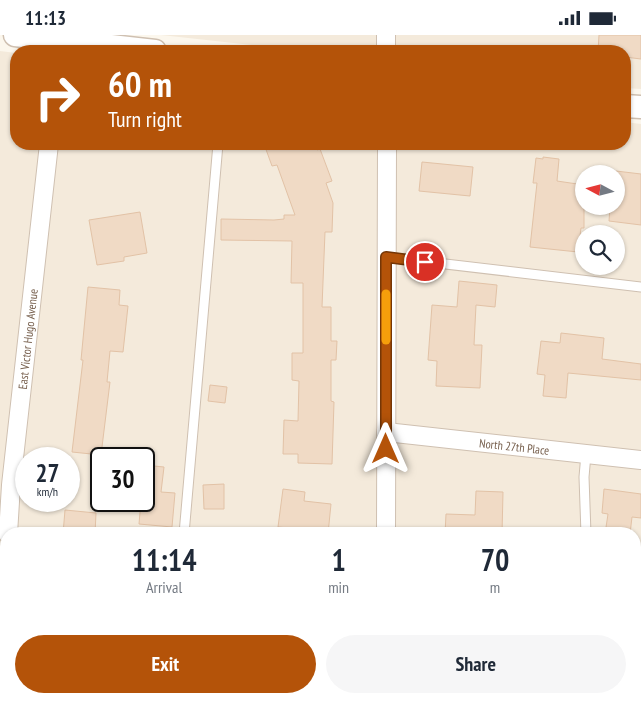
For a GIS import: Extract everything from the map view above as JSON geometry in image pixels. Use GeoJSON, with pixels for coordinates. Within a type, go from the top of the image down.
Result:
{"type":"FeatureCollection","features":[{"type":"Feature","properties":{"kind":"street"},"geometry":{"type":"LineString","coordinates":[[15,35],[94,45]]}},
{"type":"Feature","properties":{"kind":"street","name":"East Victor Hugo Avenue"},"geometry":{"type":"LineString","coordinates":[[8,527],[11,485],[48,150]]}},
{"type":"Feature","properties":{"kind":"street"},"geometry":{"type":"LineString","coordinates":[[386,527],[387,150]]}},
{"type":"Feature","properties":{"kind":"street","name":"North 27th Place"},"geometry":{"type":"LineString","coordinates":[[386,432],[641,460]]}},
{"type":"Feature","properties":{"kind":"lane"},"geometry":{"type":"LineString","coordinates":[[185,527],[217,150]]}},
{"type":"Feature","properties":{"kind":"lane"},"geometry":{"type":"LineString","coordinates":[[386,257],[641,287]]}},
{"type":"Feature","properties":{"kind":"lane"},"geometry":{"type":"LineString","coordinates":[[586,454],[584,477],[586,527]]}},
{"type":"Feature","properties":{"kind":"shaded area"},"geometry":{"type":"Polygon","coordinates":[[[161,35],[641,35],[641,89],[631,88],[631,45],[251,45],[161,35]]]}},
{"type":"Feature","properties":{"kind":"shaded area"},"geometry":{"type":"Polygon","coordinates":[[[0,51],[10,52],[10,150],[631,150],[631,123],[641,124],[641,527],[0,527],[0,51]]]}},
{"type":"Feature","properties":{"kind":"building"},"geometry":{"type":"Polygon","coordinates":[[[599,35],[641,35],[641,59],[631,58],[631,45],[598,45],[599,35]]]}},
{"type":"Feature","properties":{"kind":"building"},"geometry":{"type":"Polygon","coordinates":[[[266,150],[320,150],[332,181],[326,183],[333,203],[332,232],[325,232],[322,307],[331,307],[331,341],[337,341],[336,360],[331,360],[331,401],[334,402],[332,464],[298,463],[298,454],[283,454],[284,420],[298,421],[299,381],[292,380],[292,353],[303,353],[303,283],[291,283],[292,241],[221,240],[221,219],[274,220],[284,219],[284,215],[295,215],[277,165],[272,166],[266,150]]]}},
{"type":"Feature","properties":{"kind":"building"},"geometry":{"type":"Polygon","coordinates":[[[543,157],[559,159],[557,181],[575,184],[575,215],[584,215],[584,225],[575,225],[575,252],[530,247],[537,183],[533,183],[536,158],[543,159],[543,157]]]}},
{"type":"Feature","properties":{"kind":"building"},"geometry":{"type":"Polygon","coordinates":[[[422,162],[473,167],[470,196],[419,191],[422,162]]]}},
{"type":"Feature","properties":{"kind":"building"},"geometry":{"type":"Polygon","coordinates":[[[625,172],[641,174],[641,225],[609,221],[609,215],[625,215],[625,172]]]}},
{"type":"Feature","properties":{"kind":"building"},"geometry":{"type":"Polygon","coordinates":[[[140,212],[147,253],[124,257],[124,261],[97,265],[89,220],[140,212]]]}},
{"type":"Feature","properties":{"kind":"building"},"geometry":{"type":"Polygon","coordinates":[[[459,281],[497,285],[495,307],[476,305],[474,345],[482,345],[480,388],[436,386],[437,361],[428,360],[432,305],[457,307],[459,281]]]}},
{"type":"Feature","properties":{"kind":"building"},"geometry":{"type":"Polygon","coordinates":[[[88,287],[120,290],[119,305],[128,306],[123,352],[110,351],[107,382],[110,382],[102,447],[90,447],[90,454],[80,453],[80,447],[73,447],[83,360],[81,360],[88,287]]]}},
{"type":"Feature","properties":{"kind":"building"},"geometry":{"type":"Polygon","coordinates":[[[561,333],[604,338],[602,359],[641,364],[641,380],[568,373],[566,398],[543,396],[545,375],[537,374],[541,341],[560,343],[561,333]]]}},
{"type":"Feature","properties":{"kind":"building"},"geometry":{"type":"Polygon","coordinates":[[[210,385],[227,387],[225,403],[208,401],[210,385]]]}},
{"type":"Feature","properties":{"kind":"building"},"geometry":{"type":"Polygon","coordinates":[[[155,466],[164,467],[161,492],[175,493],[172,527],[139,524],[140,512],[155,512],[155,466]]]}},
{"type":"Feature","properties":{"kind":"building"},"geometry":{"type":"Polygon","coordinates":[[[224,484],[224,509],[204,509],[203,485],[224,484]]]}},
{"type":"Feature","properties":{"kind":"building"},"geometry":{"type":"Polygon","coordinates":[[[283,489],[305,492],[304,501],[331,504],[329,527],[278,527],[283,489]]]}},
{"type":"Feature","properties":{"kind":"building"},"geometry":{"type":"Polygon","coordinates":[[[604,489],[641,494],[641,518],[632,517],[631,527],[606,527],[608,514],[602,513],[604,489]]]}},
{"type":"Feature","properties":{"kind":"building"},"geometry":{"type":"Polygon","coordinates":[[[476,491],[503,492],[502,527],[445,527],[446,514],[475,515],[476,491]]]}},
{"type":"Feature","properties":{"kind":"building"},"geometry":{"type":"Polygon","coordinates":[[[65,512],[96,513],[95,527],[64,527],[65,512]]]}},
{"type":"Feature","properties":{"kind":"slow traffic"},"geometry":{"type":"LineString","coordinates":[[386,294],[386,340]]}},
{"type":"Feature","properties":{"kind":"route"},"geometry":{"type":"LineString","coordinates":[[386,449],[386,257],[425,262]]}}]}
